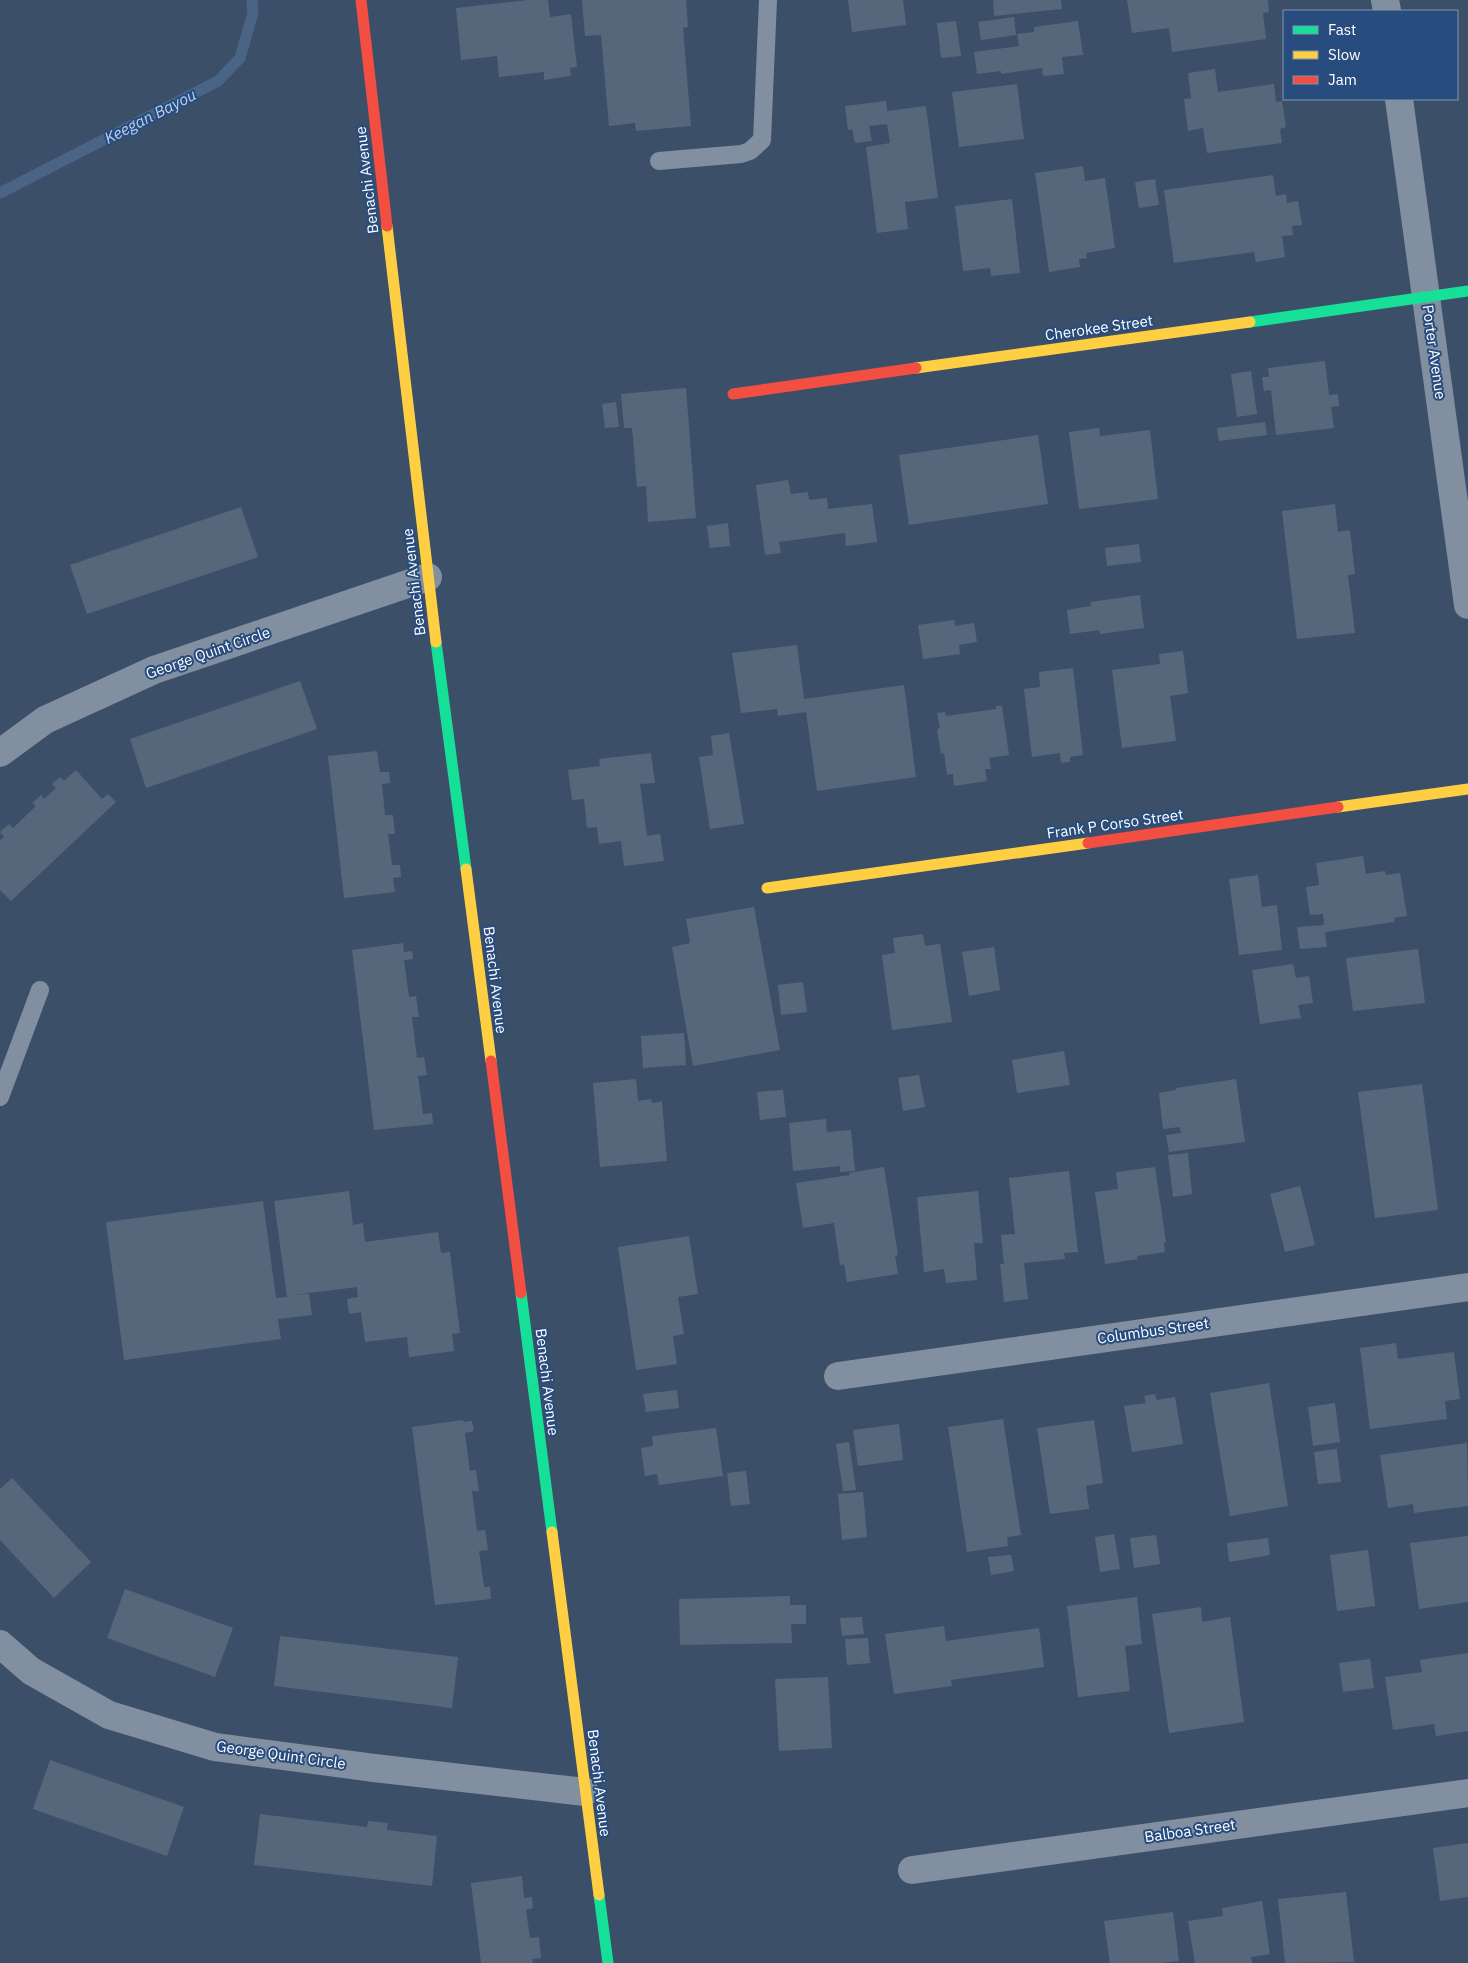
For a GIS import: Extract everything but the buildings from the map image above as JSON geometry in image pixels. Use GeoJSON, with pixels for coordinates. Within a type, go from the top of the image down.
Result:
{"type":"FeatureCollection","features":[{"type":"Feature","properties":{"kind":"street","name":"Benachi Avenue"},"geometry":{"type":"LineString","coordinates":[[361,0],[428,577],[608,1963]]}},
{"type":"Feature","properties":{"kind":"street","name":"Porter Avenue"},"geometry":{"type":"LineString","coordinates":[[1399,100],[1468,605]]}},
{"type":"Feature","properties":{"kind":"street","name":"Cherokee Street"},"geometry":{"type":"LineString","coordinates":[[733,394],[1468,291]]}},
{"type":"Feature","properties":{"kind":"street","name":"George Quint Circle"},"geometry":{"type":"LineString","coordinates":[[0,753],[45,720],[154,670],[428,577]]}},
{"type":"Feature","properties":{"kind":"street","name":"Frank P Corso Street"},"geometry":{"type":"LineString","coordinates":[[767,888],[1468,790]]}},
{"type":"Feature","properties":{"kind":"street","name":"Columbus Street"},"geometry":{"type":"LineString","coordinates":[[838,1376],[1468,1287]]}},
{"type":"Feature","properties":{"kind":"street","name":"George Quint Circle"},"geometry":{"type":"LineString","coordinates":[[0,1644],[30,1671],[109,1715],[215,1746],[374,1768],[585,1792]]}},
{"type":"Feature","properties":{"kind":"street","name":"Balboa Street"},"geometry":{"type":"LineString","coordinates":[[912,1870],[1468,1793]]}},
{"type":"Feature","properties":{"kind":"lane"},"geometry":{"type":"LineString","coordinates":[[659,161],[741,154],[750,151],[762,140],[768,0]]}},
{"type":"Feature","properties":{"kind":"lane"},"geometry":{"type":"LineString","coordinates":[[0,1097],[40,990]]}},
{"type":"Feature","properties":{"kind":"waterway","name":"Keegan Bayou"},"geometry":{"type":"LineString","coordinates":[[0,193],[218,81],[240,58],[253,13],[252,0]]}},
{"type":"Feature","properties":{"kind":"traffic: fast"},"geometry":{"type":"LineString","coordinates":[[1250,322],[1468,291]]}},
{"type":"Feature","properties":{"kind":"traffic: fast"},"geometry":{"type":"LineString","coordinates":[[436,642],[466,869]]}},
{"type":"Feature","properties":{"kind":"traffic: fast"},"geometry":{"type":"LineString","coordinates":[[521,1293],[552,1532]]}},
{"type":"Feature","properties":{"kind":"traffic: fast"},"geometry":{"type":"LineString","coordinates":[[599,1895],[608,1963]]}},
{"type":"Feature","properties":{"kind":"traffic: slow"},"geometry":{"type":"LineString","coordinates":[[387,226],[436,642]]}},
{"type":"Feature","properties":{"kind":"traffic: slow"},"geometry":{"type":"LineString","coordinates":[[916,368],[1250,322]]}},
{"type":"Feature","properties":{"kind":"traffic: slow"},"geometry":{"type":"LineString","coordinates":[[1338,807],[1468,789]]}},
{"type":"Feature","properties":{"kind":"traffic: slow"},"geometry":{"type":"LineString","coordinates":[[767,888],[1088,843]]}},
{"type":"Feature","properties":{"kind":"traffic: slow"},"geometry":{"type":"LineString","coordinates":[[466,869],[491,1061]]}},
{"type":"Feature","properties":{"kind":"traffic: slow"},"geometry":{"type":"LineString","coordinates":[[552,1532],[599,1895]]}},
{"type":"Feature","properties":{"kind":"traffic: jam"},"geometry":{"type":"LineString","coordinates":[[361,0],[387,226]]}},
{"type":"Feature","properties":{"kind":"traffic: jam"},"geometry":{"type":"LineString","coordinates":[[733,394],[916,368]]}},
{"type":"Feature","properties":{"kind":"traffic: jam"},"geometry":{"type":"LineString","coordinates":[[1088,843],[1338,807]]}},
{"type":"Feature","properties":{"kind":"traffic: jam"},"geometry":{"type":"LineString","coordinates":[[491,1061],[521,1293]]}}]}
